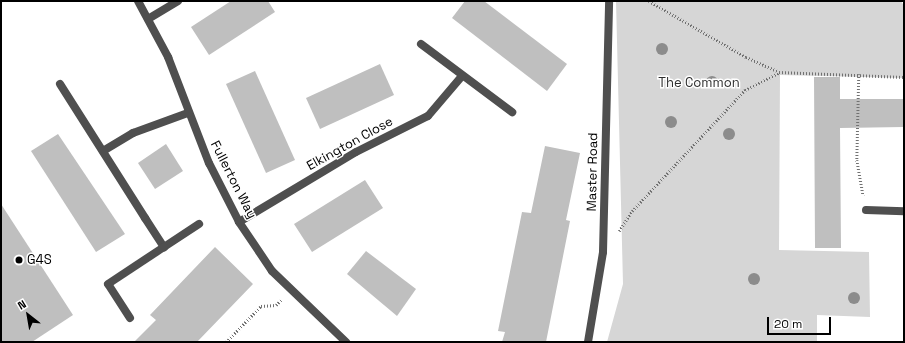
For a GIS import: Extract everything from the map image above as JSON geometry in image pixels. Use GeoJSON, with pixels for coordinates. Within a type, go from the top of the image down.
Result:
{"type":"FeatureCollection","features":[{"type":"Feature","properties":{"kind":"street","name":"Fullerton Way"},"geometry":{"type":"LineString","coordinates":[[138,1],[168,57],[188,113],[209,163],[239,222],[272,271],[343,341]]}},
{"type":"Feature","properties":{"kind":"street"},"geometry":{"type":"LineString","coordinates":[[148,19],[178,1]]}},
{"type":"Feature","properties":{"kind":"street","name":"Master Road"},"geometry":{"type":"LineString","coordinates":[[588,342],[603,252],[609,1]]}},
{"type":"Feature","properties":{"kind":"street"},"geometry":{"type":"LineString","coordinates":[[421,44],[512,112]]}},
{"type":"Feature","properties":{"kind":"street","name":"Elkington Close"},"geometry":{"type":"LineString","coordinates":[[239,222],[356,152],[428,116],[462,76]]}},
{"type":"Feature","properties":{"kind":"street"},"geometry":{"type":"LineString","coordinates":[[60,84],[164,247]]}},
{"type":"Feature","properties":{"kind":"street"},"geometry":{"type":"LineString","coordinates":[[103,151],[133,133],[188,113]]}},
{"type":"Feature","properties":{"kind":"street"},"geometry":{"type":"LineString","coordinates":[[866,210],[904,211]]}},
{"type":"Feature","properties":{"kind":"street"},"geometry":{"type":"LineString","coordinates":[[130,318],[108,284],[199,224]]}},
{"type":"Feature","properties":{"kind":"path"},"geometry":{"type":"LineString","coordinates":[[649,1],[746,57],[779,72],[904,77]]}},
{"type":"Feature","properties":{"kind":"path"},"geometry":{"type":"LineString","coordinates":[[603,252],[632,211],[745,90],[779,72]]}},
{"type":"Feature","properties":{"kind":"path"},"geometry":{"type":"LineString","coordinates":[[859,74],[857,160],[866,210]]}},
{"type":"Feature","properties":{"kind":"path"},"geometry":{"type":"LineString","coordinates":[[226,342],[261,306],[276,305],[291,290]]}},
{"type":"Feature","properties":{"kind":"green space","name":"The Common"},"geometry":{"type":"Polygon","coordinates":[[[616,1],[901,1],[904,6],[904,78],[780,75],[779,250],[869,252],[870,317],[817,315],[817,342],[607,342],[623,284],[616,1]]]}},
{"type":"Feature","properties":{"kind":"building"},"geometry":{"type":"Polygon","coordinates":[[[231,1],[268,1],[275,12],[209,55],[191,27],[231,1]]]}},
{"type":"Feature","properties":{"kind":"building"},"geometry":{"type":"Polygon","coordinates":[[[465,1],[484,1],[567,64],[547,91],[452,18],[465,1]]]}},
{"type":"Feature","properties":{"kind":"building"},"geometry":{"type":"Polygon","coordinates":[[[380,64],[394,95],[320,129],[306,98],[380,64]]]}},
{"type":"Feature","properties":{"kind":"building"},"geometry":{"type":"Polygon","coordinates":[[[255,71],[295,160],[266,173],[226,84],[255,71]]]}},
{"type":"Feature","properties":{"kind":"building"},"geometry":{"type":"Polygon","coordinates":[[[814,77],[840,77],[840,99],[904,99],[904,127],[840,128],[841,248],[815,248],[814,77]]]}},
{"type":"Feature","properties":{"kind":"building"},"geometry":{"type":"Polygon","coordinates":[[[58,134],[125,234],[96,252],[31,151],[58,134]]]}},
{"type":"Feature","properties":{"kind":"building"},"geometry":{"type":"Polygon","coordinates":[[[166,144],[183,171],[155,189],[138,163],[166,144]]]}},
{"type":"Feature","properties":{"kind":"building"},"geometry":{"type":"Polygon","coordinates":[[[545,146],[580,153],[566,220],[570,221],[546,342],[502,342],[505,332],[498,331],[522,212],[531,213],[545,146]]]}},
{"type":"Feature","properties":{"kind":"building"},"geometry":{"type":"Polygon","coordinates":[[[365,180],[383,208],[312,252],[294,224],[365,180]]]}},
{"type":"Feature","properties":{"kind":"building","name":"G4S"},"geometry":{"type":"Polygon","coordinates":[[[1,204],[73,315],[32,342],[1,342],[1,204]]]}},
{"type":"Feature","properties":{"kind":"building"},"geometry":{"type":"Polygon","coordinates":[[[215,247],[253,284],[197,342],[134,342],[156,320],[150,315],[215,247]]]}},
{"type":"Feature","properties":{"kind":"building"},"geometry":{"type":"Polygon","coordinates":[[[366,251],[416,289],[397,316],[347,274],[366,251]]]}},
{"type":"Feature","properties":{"kind":"place","name":"G4S"},"geometry":{"type":"Point","coordinates":[19,260]}}]}
